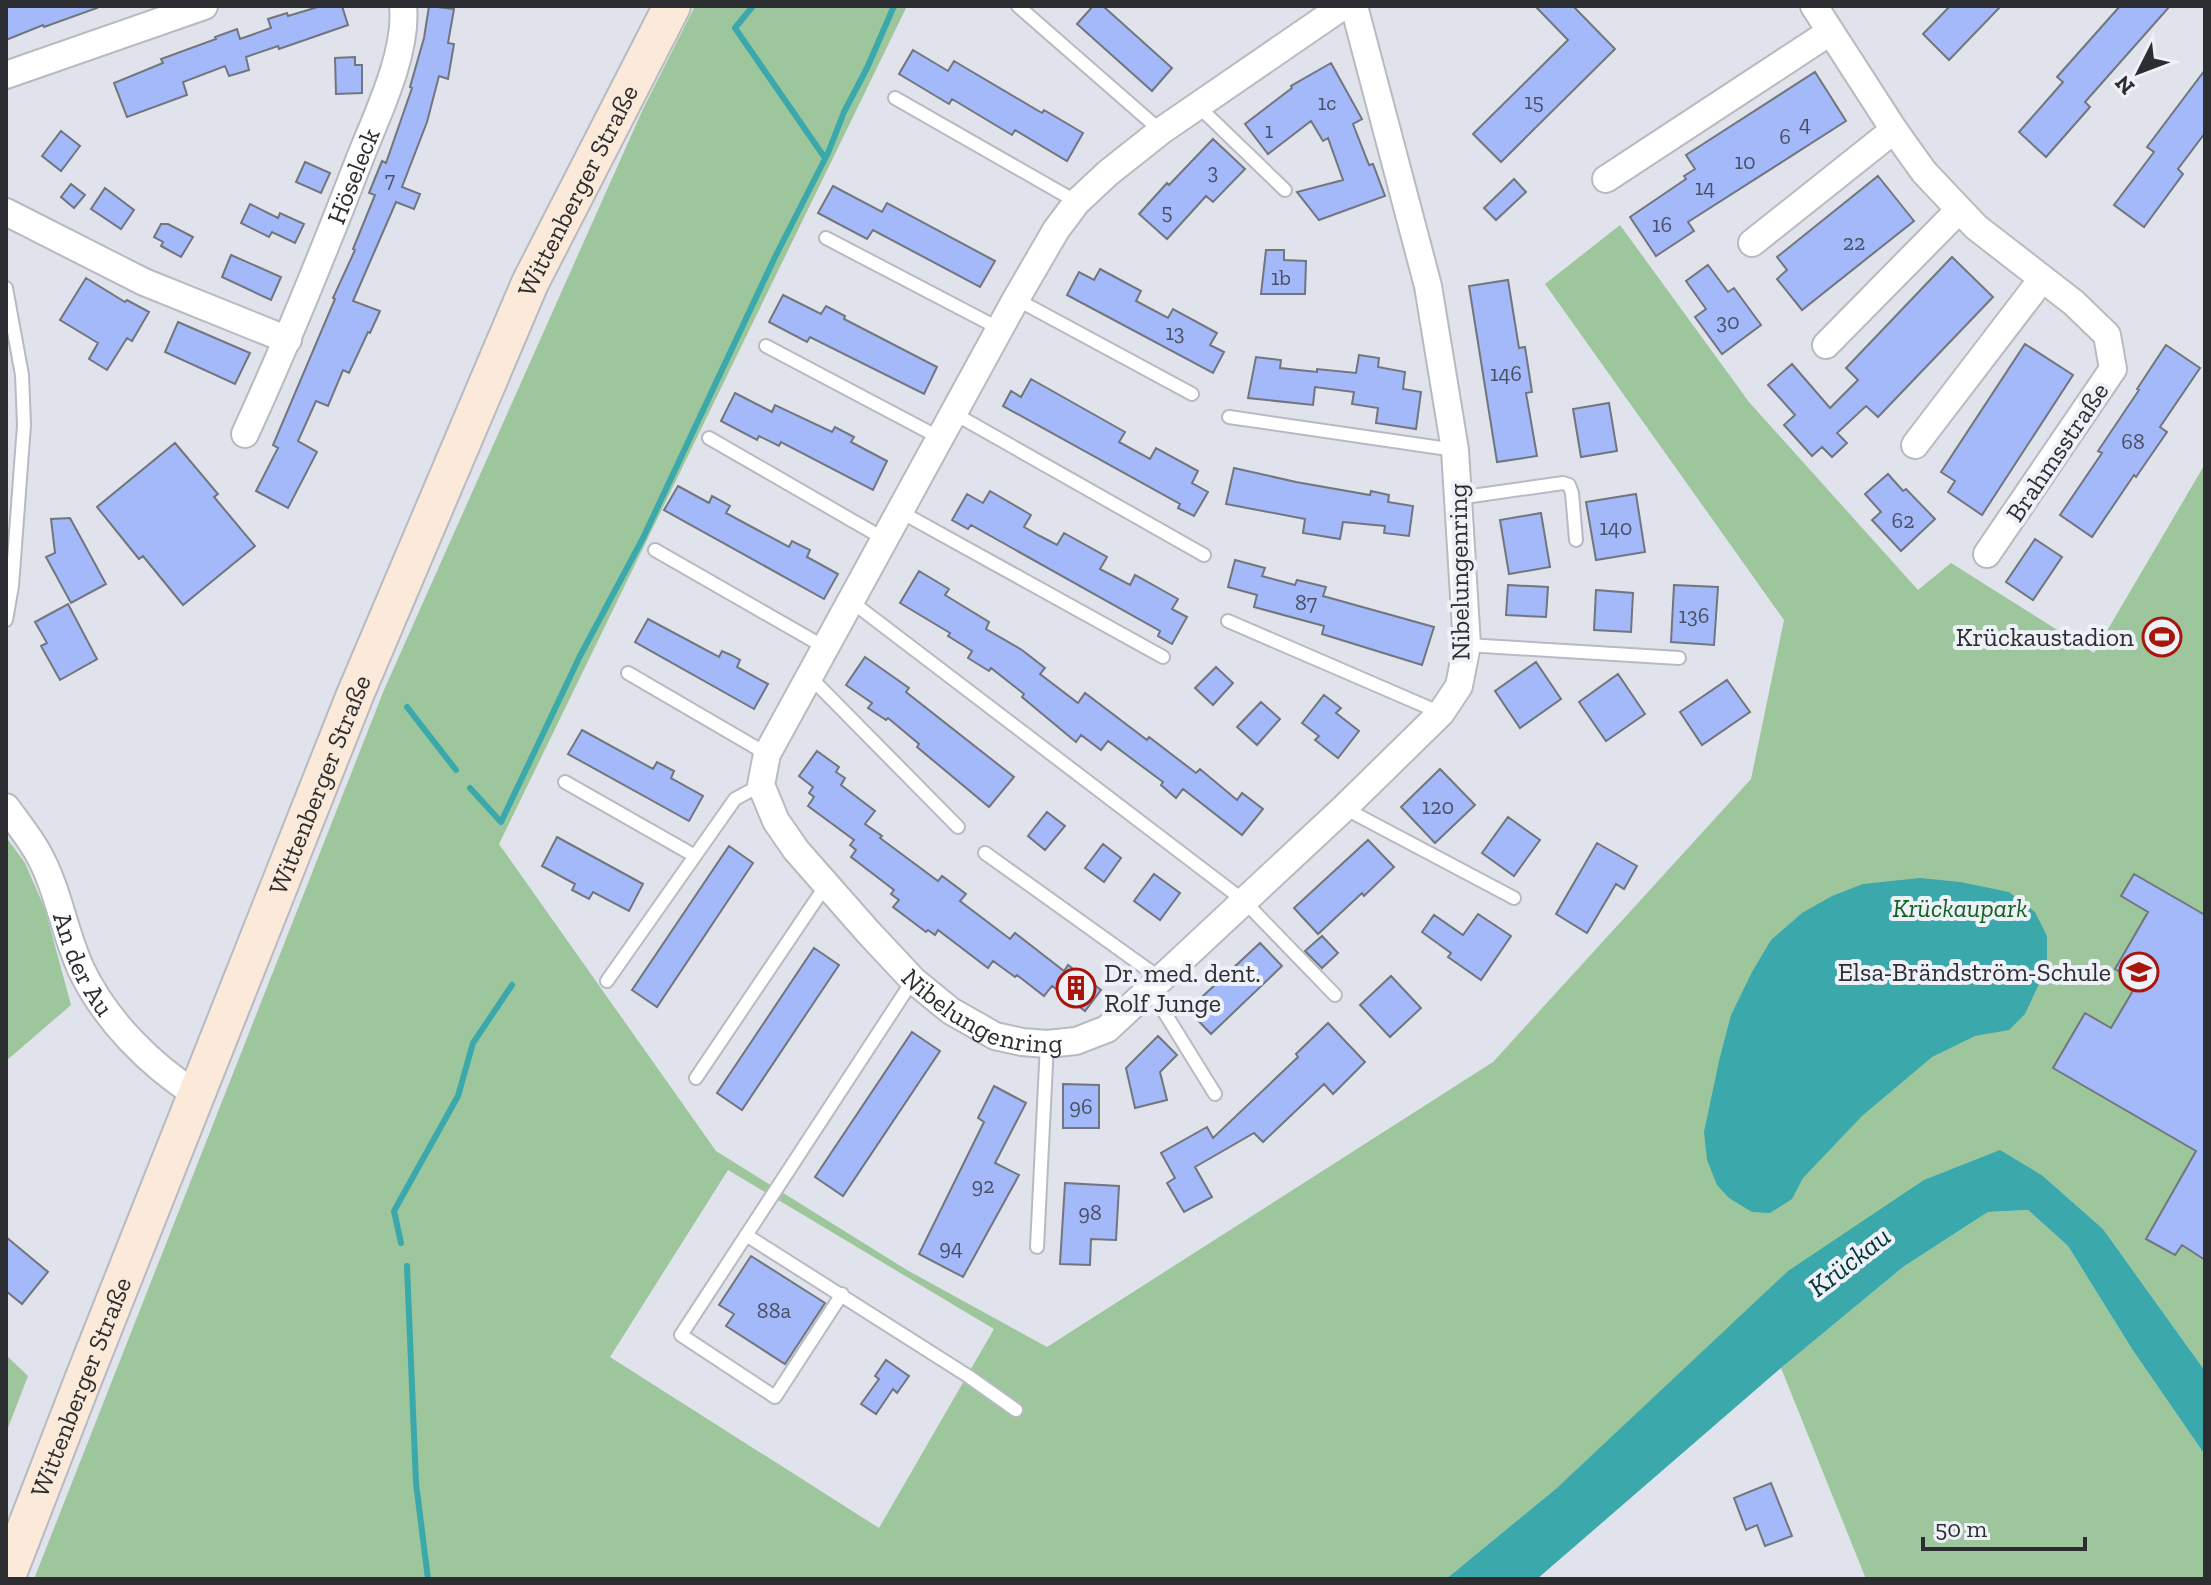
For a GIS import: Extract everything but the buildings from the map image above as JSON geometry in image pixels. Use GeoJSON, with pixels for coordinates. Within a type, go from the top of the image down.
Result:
{"type":"FeatureCollection","features":[{"type":"Feature","properties":{"kind":"main road","name":"Wittenberger Straße"},"geometry":{"type":"LineString","coordinates":[[12,1566],[355,695],[530,283],[670,7]]}},
{"type":"Feature","properties":{"kind":"street"},"geometry":{"type":"LineString","coordinates":[[6,75],[204,6]]}},
{"type":"Feature","properties":{"kind":"street","name":"Höseleck"},"geometry":{"type":"LineString","coordinates":[[245,434],[288,340],[391,78],[404,21],[403,6]]}},
{"type":"Feature","properties":{"kind":"street"},"geometry":{"type":"LineString","coordinates":[[761,785],[767,754],[1056,230],[1077,202],[1161,131],[1343,6]]}},
{"type":"Feature","properties":{"kind":"street","name":"Nibelungenring"},"geometry":{"type":"LineString","coordinates":[[761,785],[776,821],[796,850],[913,980],[951,1011],[995,1036],[1047,1044],[1076,1041],[1107,1029],[1441,713],[1459,686],[1467,645],[1455,450],[1428,286],[1354,6]]}},
{"type":"Feature","properties":{"kind":"street","name":"Brahmsstraße"},"geometry":{"type":"LineString","coordinates":[[1814,6],[1924,172],[1976,227],[2074,303],[2107,335],[2113,369],[1987,554]]}},
{"type":"Feature","properties":{"kind":"street"},"geometry":{"type":"LineString","coordinates":[[1606,179],[1830,32]]}},
{"type":"Feature","properties":{"kind":"street"},"geometry":{"type":"LineString","coordinates":[[1752,243],[1894,130]]}},
{"type":"Feature","properties":{"kind":"street"},"geometry":{"type":"LineString","coordinates":[[1826,345],[1959,210]]}},
{"type":"Feature","properties":{"kind":"street"},"geometry":{"type":"LineString","coordinates":[[6,212],[144,282],[288,340]]}},
{"type":"Feature","properties":{"kind":"street"},"geometry":{"type":"LineString","coordinates":[[1915,445],[2042,279]]}},
{"type":"Feature","properties":{"kind":"street","name":"An der Au"},"geometry":{"type":"LineString","coordinates":[[6,807],[39,854],[81,968],[103,1008],[153,1061],[197,1095]]}},
{"type":"Feature","properties":{"kind":"lane"},"geometry":{"type":"LineString","coordinates":[[1018,6],[1161,131]]}},
{"type":"Feature","properties":{"kind":"lane"},"geometry":{"type":"LineString","coordinates":[[895,98],[1077,202]]}},
{"type":"Feature","properties":{"kind":"lane"},"geometry":{"type":"LineString","coordinates":[[1198,106],[1285,190]]}},
{"type":"Feature","properties":{"kind":"lane"},"geometry":{"type":"LineString","coordinates":[[826,238],[1000,329]]}},
{"type":"Feature","properties":{"kind":"lane"},"geometry":{"type":"LineString","coordinates":[[6,288],[22,375],[24,425],[12,586],[6,620]]}},
{"type":"Feature","properties":{"kind":"lane"},"geometry":{"type":"LineString","coordinates":[[1016,299],[1192,394]]}},
{"type":"Feature","properties":{"kind":"lane"},"geometry":{"type":"LineString","coordinates":[[766,346],[942,439]]}},
{"type":"Feature","properties":{"kind":"lane"},"geometry":{"type":"LineString","coordinates":[[955,414],[1204,555]]}},
{"type":"Feature","properties":{"kind":"lane"},"geometry":{"type":"LineString","coordinates":[[1229,417],[1455,450]]}},
{"type":"Feature","properties":{"kind":"lane"},"geometry":{"type":"LineString","coordinates":[[709,438],[886,540]]}},
{"type":"Feature","properties":{"kind":"lane"},"geometry":{"type":"LineString","coordinates":[[1458,498],[1563,483],[1569,485],[1576,540]]}},
{"type":"Feature","properties":{"kind":"lane"},"geometry":{"type":"LineString","coordinates":[[901,512],[1163,657]]}},
{"type":"Feature","properties":{"kind":"lane"},"geometry":{"type":"LineString","coordinates":[[655,550],[826,648]]}},
{"type":"Feature","properties":{"kind":"lane"},"geometry":{"type":"LineString","coordinates":[[852,602],[1243,900],[1335,995]]}},
{"type":"Feature","properties":{"kind":"lane"},"geometry":{"type":"LineString","coordinates":[[1228,621],[1441,713]]}},
{"type":"Feature","properties":{"kind":"lane"},"geometry":{"type":"LineString","coordinates":[[1467,645],[1679,658]]}},
{"type":"Feature","properties":{"kind":"lane"},"geometry":{"type":"LineString","coordinates":[[628,673],[767,754]]}},
{"type":"Feature","properties":{"kind":"lane"},"geometry":{"type":"LineString","coordinates":[[810,677],[958,827]]}},
{"type":"Feature","properties":{"kind":"lane"},"geometry":{"type":"LineString","coordinates":[[565,782],[695,856]]}},
{"type":"Feature","properties":{"kind":"lane"},"geometry":{"type":"LineString","coordinates":[[607,981],[735,799],[761,785]]}},
{"type":"Feature","properties":{"kind":"lane"},"geometry":{"type":"LineString","coordinates":[[1344,808],[1514,898]]}},
{"type":"Feature","properties":{"kind":"lane"},"geometry":{"type":"LineString","coordinates":[[985,853],[1155,984],[1215,1094]]}},
{"type":"Feature","properties":{"kind":"lane"},"geometry":{"type":"LineString","coordinates":[[696,1078],[826,885]]}},
{"type":"Feature","properties":{"kind":"lane"},"geometry":{"type":"LineString","coordinates":[[842,1294],[775,1397],[681,1335],[913,980]]}},
{"type":"Feature","properties":{"kind":"lane"},"geometry":{"type":"LineString","coordinates":[[1037,1247],[1047,1044]]}},
{"type":"Feature","properties":{"kind":"lane"},"geometry":{"type":"LineString","coordinates":[[746,1235],[842,1294],[1016,1410]]}},
{"type":"Feature","properties":{"kind":"green space","name":"Krückaupark"},"geometry":{"type":"Polygon","coordinates":[[[695,6],[907,6],[499,844],[716,1151],[907,1270],[1047,1347],[1493,1062],[1751,779],[1784,620],[1545,284],[1620,225],[1749,402],[1918,590],[1951,563],[2094,653],[2205,464],[2205,1371],[2103,1229],[2043,1176],[1558,1487],[1446,1579],[34,1579],[384,690],[643,109],[695,6]],[[728,1170],[610,1357],[879,1528],[994,1329],[728,1170]]]}},
{"type":"Feature","properties":{"kind":"green space"},"geometry":{"type":"Polygon","coordinates":[[[6,837],[25,863],[45,909],[71,1005],[6,1061],[6,837]]]}},
{"type":"Feature","properties":{"kind":"green space"},"geometry":{"type":"Polygon","coordinates":[[[2028,1210],[2068,1246],[2132,1349],[2205,1455],[2205,1579],[1866,1579],[1781,1368],[1903,1267],[1988,1212],[2028,1210]]]}},
{"type":"Feature","properties":{"kind":"green space"},"geometry":{"type":"Polygon","coordinates":[[[6,1355],[28,1376],[6,1433],[6,1355]]]}},
{"type":"Feature","properties":{"kind":"water"},"geometry":{"type":"Polygon","coordinates":[[[1920,878],[2009,892],[2035,912],[2047,936],[2047,967],[2025,1014],[2009,1030],[1975,1036],[1932,1057],[1862,1116],[1803,1178],[1792,1199],[1770,1213],[1752,1212],[1729,1198],[1717,1185],[1707,1160],[1704,1132],[1731,1015],[1752,972],[1771,940],[1802,913],[1832,896],[1863,884],[1920,878]]]}},
{"type":"Feature","properties":{"kind":"water","name":"Krückau"},"geometry":{"type":"Polygon","coordinates":[[[2000,1150],[2043,1176],[2103,1229],[2205,1371],[2205,1455],[2132,1349],[2068,1246],[2028,1210],[1988,1212],[1903,1267],[1537,1579],[1446,1579],[1558,1487],[1788,1271],[1924,1180],[2000,1150]]]}},
{"type":"Feature","properties":{"kind":"waterway"},"geometry":{"type":"LineString","coordinates":[[753,6],[735,28],[825,158]]}},
{"type":"Feature","properties":{"kind":"waterway"},"geometry":{"type":"LineString","coordinates":[[470,788],[501,822],[580,656],[643,538],[775,257],[828,153],[894,6]]}},
{"type":"Feature","properties":{"kind":"waterway"},"geometry":{"type":"LineString","coordinates":[[407,707],[456,770]]}},
{"type":"Feature","properties":{"kind":"waterway"},"geometry":{"type":"LineString","coordinates":[[401,1243],[394,1211],[458,1096],[473,1043],[512,985]]}},
{"type":"Feature","properties":{"kind":"waterway"},"geometry":{"type":"LineString","coordinates":[[407,1266],[416,1483],[428,1579]]}},
{"type":"Feature","properties":{"kind":"place","name":"Krückaustadion"},"geometry":{"type":"Point","coordinates":[2162,637]}},
{"type":"Feature","properties":{"kind":"place","name":"Elsa-Brändström-Schule"},"geometry":{"type":"Point","coordinates":[2139,972]}},
{"type":"Feature","properties":{"kind":"place","name":"Dr. med. dent. Rolf Junge"},"geometry":{"type":"Point","coordinates":[1076,988]}}]}
